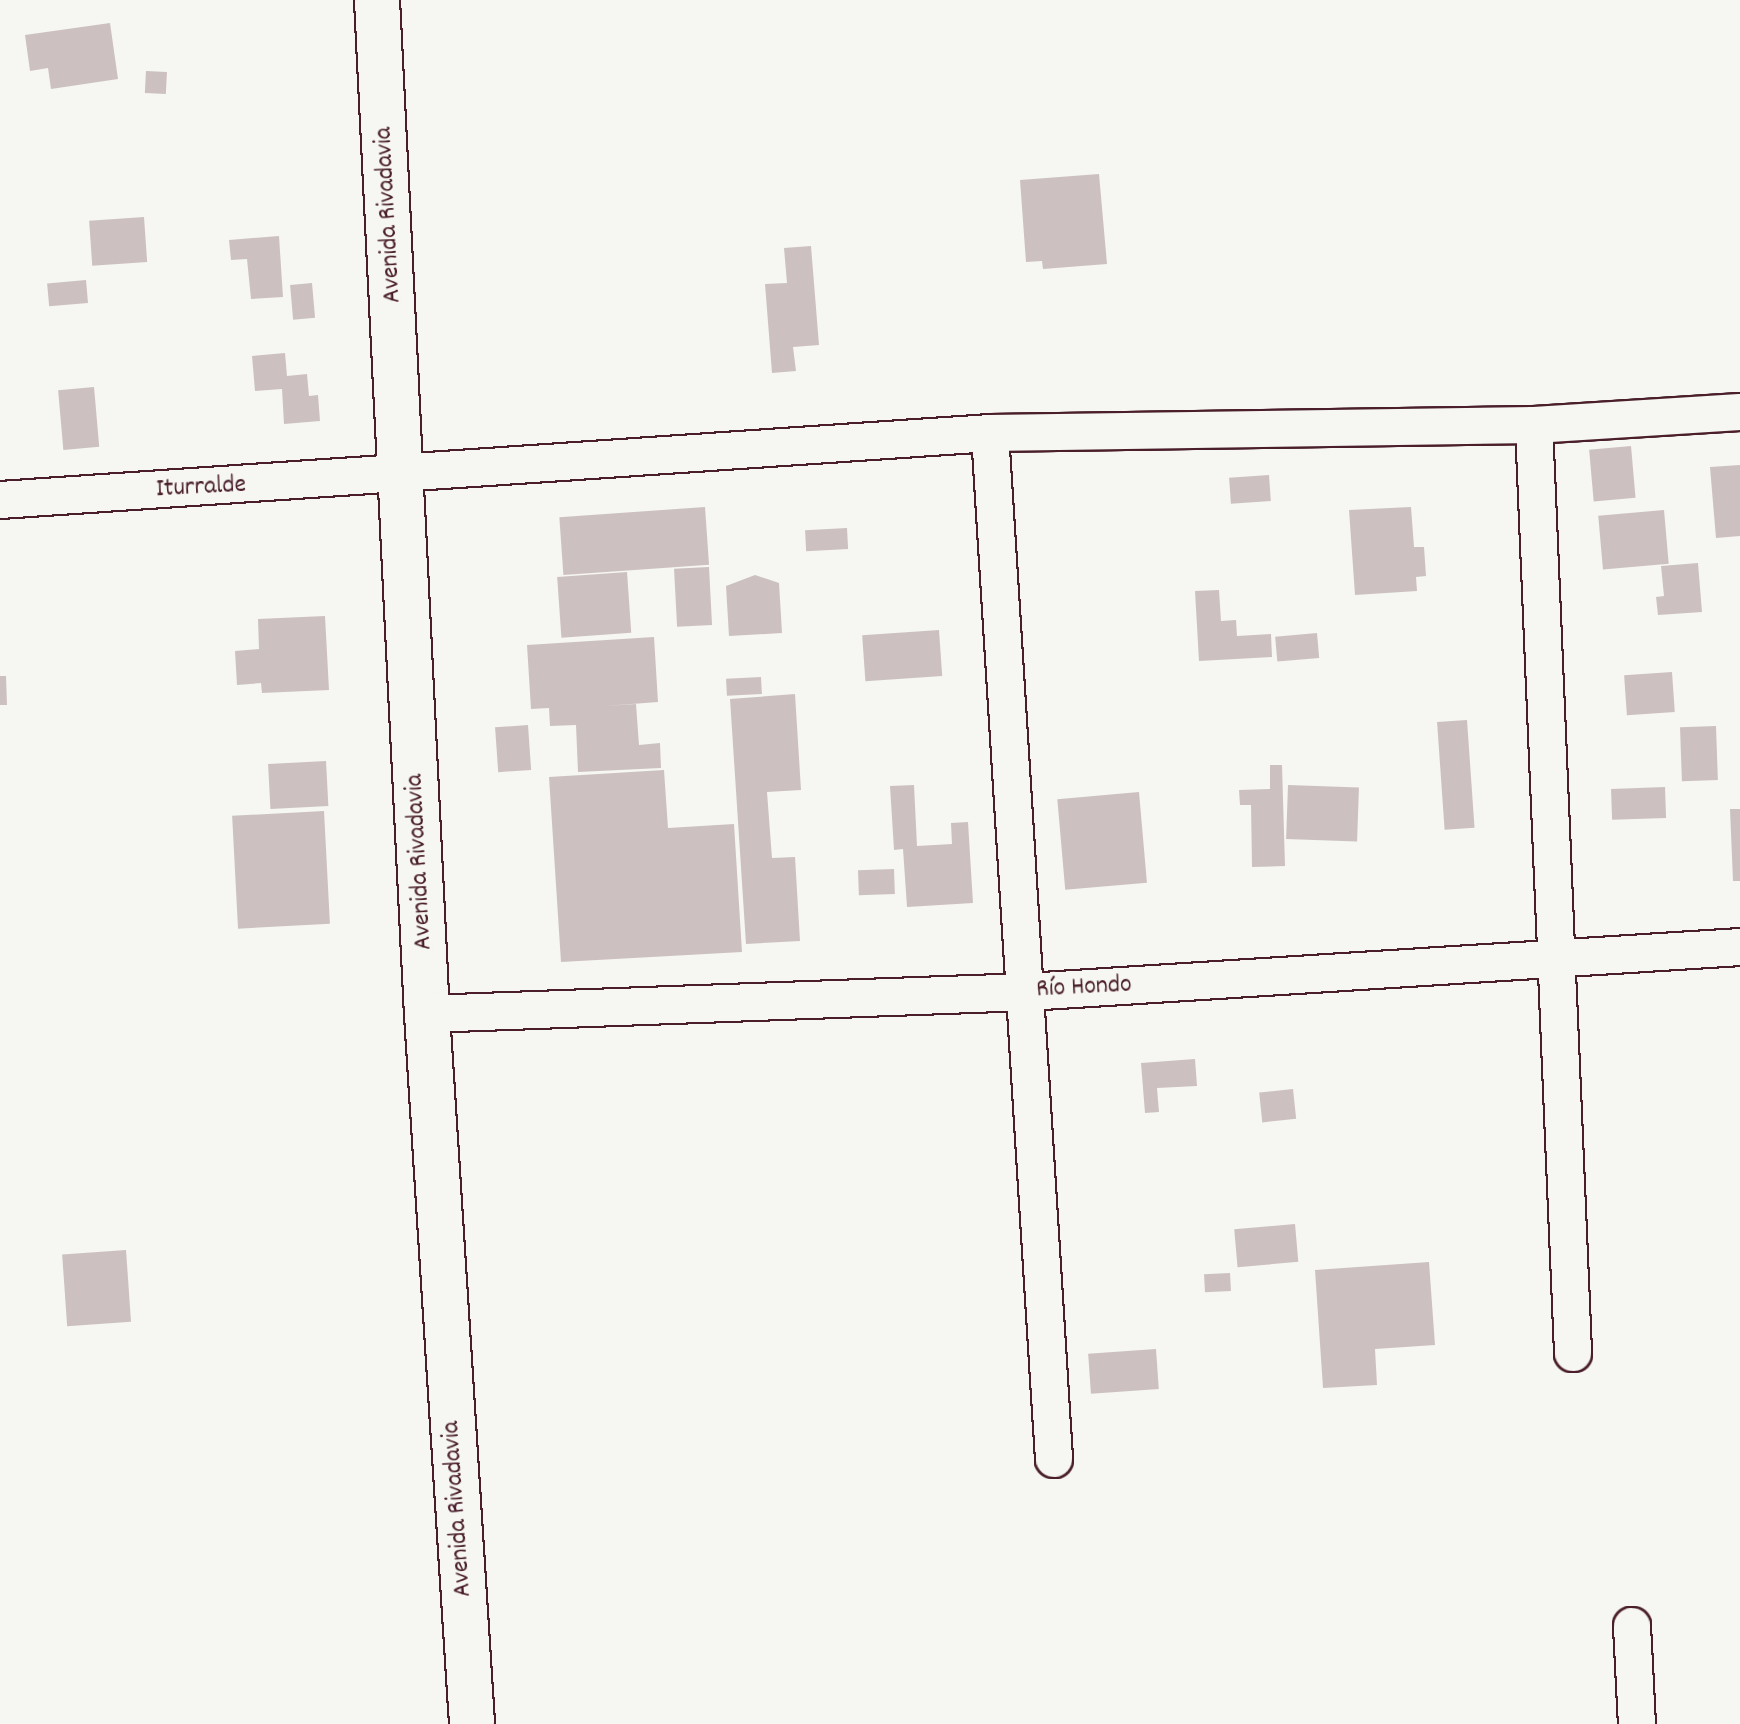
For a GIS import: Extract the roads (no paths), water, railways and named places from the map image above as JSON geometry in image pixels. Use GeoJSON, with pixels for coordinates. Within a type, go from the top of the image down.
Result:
{"type":"FeatureCollection","features":[{"type":"Feature","properties":{"kind":"main road","name":"Avenida Rivadavia"},"geometry":{"type":"LineString","coordinates":[[377,0],[427,1014],[472,1724]]}},
{"type":"Feature","properties":{"kind":"street","name":"Iturralde"},"geometry":{"type":"LineString","coordinates":[[0,500],[402,476],[990,433],[1534,425],[1740,412]]}},
{"type":"Feature","properties":{"kind":"street"},"geometry":{"type":"LineString","coordinates":[[1534,425],[1573,1353]]}},
{"type":"Feature","properties":{"kind":"street"},"geometry":{"type":"LineString","coordinates":[[990,433],[1054,1459]]}},
{"type":"Feature","properties":{"kind":"street","name":"Río Hondo"},"geometry":{"type":"LineString","coordinates":[[427,1014],[1027,992],[1740,947]]}},
{"type":"Feature","properties":{"kind":"street"},"geometry":{"type":"LineString","coordinates":[[1632,1626],[1637,1724]]}}]}
